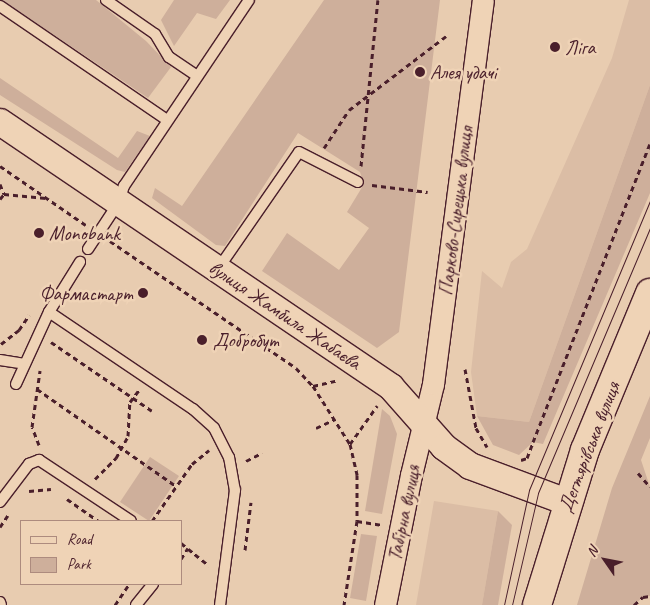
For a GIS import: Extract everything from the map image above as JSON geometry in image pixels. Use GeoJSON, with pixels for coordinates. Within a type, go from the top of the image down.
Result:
{"type":"FeatureCollection","features":[{"type":"Feature","properties":{"kind":"main road","name":"Дегтярівська вулиця"},"geometry":{"type":"LineString","coordinates":[[537,605],[567,502],[650,293]]}},
{"type":"Feature","properties":{"kind":"street","name":"Парково-Сирецька вулиця"},"geometry":{"type":"LineString","coordinates":[[425,421],[433,384],[482,0]]}},
{"type":"Feature","properties":{"kind":"street","name":"вулиця Жамбила Жабаєва"},"geometry":{"type":"LineString","coordinates":[[0,122],[391,387],[425,421],[444,446],[470,466],[567,502]]}},
{"type":"Feature","properties":{"kind":"street","name":"Табірна вулиця"},"geometry":{"type":"LineString","coordinates":[[385,605],[425,421]]}},
{"type":"Feature","properties":{"kind":"lane"},"geometry":{"type":"LineString","coordinates":[[106,0],[154,34],[169,57],[197,76]]}},
{"type":"Feature","properties":{"kind":"lane"},"geometry":{"type":"LineString","coordinates":[[88,249],[120,202],[124,186],[249,0]]}},
{"type":"Feature","properties":{"kind":"lane"},"geometry":{"type":"LineString","coordinates":[[0,6],[167,120]]}},
{"type":"Feature","properties":{"kind":"lane"},"geometry":{"type":"LineString","coordinates":[[218,269],[299,152],[358,182]]}},
{"type":"Feature","properties":{"kind":"lane"},"geometry":{"type":"LineString","coordinates":[[16,384],[49,312],[80,262]]}},
{"type":"Feature","properties":{"kind":"lane"},"geometry":{"type":"LineString","coordinates":[[49,312],[149,378],[193,409],[214,428],[229,457],[235,490],[220,605]]}},
{"type":"Feature","properties":{"kind":"lane"},"geometry":{"type":"LineString","coordinates":[[0,360],[25,364]]}},
{"type":"Feature","properties":{"kind":"lane"},"geometry":{"type":"LineString","coordinates":[[0,502],[34,460],[44,462],[130,520]]}},
{"type":"Feature","properties":{"kind":"lane"},"geometry":{"type":"LineString","coordinates":[[136,605],[152,585]]}},
{"type":"Feature","properties":{"kind":"path"},"geometry":{"type":"LineString","coordinates":[[378,0],[358,182],[428,192]]}},
{"type":"Feature","properties":{"kind":"path"},"geometry":{"type":"LineString","coordinates":[[316,161],[349,110],[367,100],[446,36]]}},
{"type":"Feature","properties":{"kind":"path"},"geometry":{"type":"LineString","coordinates":[[513,464],[526,458],[534,442],[650,144]]}},
{"type":"Feature","properties":{"kind":"path"},"geometry":{"type":"LineString","coordinates":[[0,166],[296,368],[313,386],[350,444],[357,475],[357,521],[344,605]]}},
{"type":"Feature","properties":{"kind":"path"},"geometry":{"type":"LineString","coordinates":[[0,184],[4,194]]}},
{"type":"Feature","properties":{"kind":"path"},"geometry":{"type":"LineString","coordinates":[[4,194],[47,198]]}},
{"type":"Feature","properties":{"kind":"path"},"geometry":{"type":"LineString","coordinates":[[0,199],[4,194]]}},
{"type":"Feature","properties":{"kind":"path"},"geometry":{"type":"LineString","coordinates":[[47,350],[51,342],[67,323]]}},
{"type":"Feature","properties":{"kind":"path"},"geometry":{"type":"LineString","coordinates":[[23,324],[152,411]]}},
{"type":"Feature","properties":{"kind":"path"},"geometry":{"type":"LineString","coordinates":[[41,365],[32,427],[39,445],[46,450]]}},
{"type":"Feature","properties":{"kind":"path"},"geometry":{"type":"LineString","coordinates":[[465,369],[476,428],[490,454]]}},
{"type":"Feature","properties":{"kind":"path"},"geometry":{"type":"LineString","coordinates":[[92,481],[121,448],[128,436],[128,413],[134,398],[149,378]]}},
{"type":"Feature","properties":{"kind":"path"},"geometry":{"type":"LineString","coordinates":[[313,386],[343,379]]}},
{"type":"Feature","properties":{"kind":"path"},"geometry":{"type":"LineString","coordinates":[[37,389],[176,486]]}},
{"type":"Feature","properties":{"kind":"path"},"geometry":{"type":"LineString","coordinates":[[350,444],[379,404],[372,399]]}},
{"type":"Feature","properties":{"kind":"path"},"geometry":{"type":"LineString","coordinates":[[316,428],[335,419]]}},
{"type":"Feature","properties":{"kind":"path"},"geometry":{"type":"LineString","coordinates":[[153,520],[192,464],[220,440]]}},
{"type":"Feature","properties":{"kind":"path"},"geometry":{"type":"LineString","coordinates":[[246,461],[262,453]]}},
{"type":"Feature","properties":{"kind":"path"},"geometry":{"type":"LineString","coordinates":[[638,473],[650,487]]}},
{"type":"Feature","properties":{"kind":"path"},"geometry":{"type":"LineString","coordinates":[[87,478],[101,487]]}},
{"type":"Feature","properties":{"kind":"path"},"geometry":{"type":"LineString","coordinates":[[24,496],[30,490],[50,488],[56,492]]}},
{"type":"Feature","properties":{"kind":"path"},"geometry":{"type":"LineString","coordinates":[[76,506],[86,491]]}},
{"type":"Feature","properties":{"kind":"path"},"geometry":{"type":"LineString","coordinates":[[63,497],[97,520]]}},
{"type":"Feature","properties":{"kind":"path"},"geometry":{"type":"LineString","coordinates":[[0,527],[12,510]]}},
{"type":"Feature","properties":{"kind":"path"},"geometry":{"type":"LineString","coordinates":[[357,521],[382,526]]}},
{"type":"Feature","properties":{"kind":"path"},"geometry":{"type":"LineString","coordinates":[[182,557],[188,548]]}},
{"type":"Feature","properties":{"kind":"path"},"geometry":{"type":"LineString","coordinates":[[634,605],[643,597],[650,596]]}},
{"type":"Feature","properties":{"kind":"shaded area"},"geometry":{"type":"Polygon","coordinates":[[[629,0],[650,0],[650,85],[529,422],[477,416],[471,372],[482,271],[502,288],[511,262],[527,249],[612,58],[629,0]]]}},
{"type":"Feature","properties":{"kind":"shaded area"},"geometry":{"type":"Polygon","coordinates":[[[434,501],[498,511],[482,605],[416,605],[434,501]]]}},
{"type":"Feature","properties":{"kind":"green space"},"geometry":{"type":"Polygon","coordinates":[[[2,0],[96,0],[146,41],[171,67],[148,98],[2,0]]]}},
{"type":"Feature","properties":{"kind":"green space"},"geometry":{"type":"Polygon","coordinates":[[[174,0],[230,0],[216,19],[197,13],[174,46],[161,20],[174,0]]]}},
{"type":"Feature","properties":{"kind":"green space"},"geometry":{"type":"Polygon","coordinates":[[[324,0],[440,0],[399,332],[377,348],[262,271],[287,233],[339,270],[369,228],[347,212],[364,184],[360,172],[298,133],[225,246],[216,245],[152,198],[155,188],[182,206],[324,0]]]}},
{"type":"Feature","properties":{"kind":"green space"},"geometry":{"type":"Polygon","coordinates":[[[0,78],[118,158],[137,131],[150,136],[125,172],[117,170],[0,95],[0,78]]]}},
{"type":"Feature","properties":{"kind":"green space"},"geometry":{"type":"Polygon","coordinates":[[[650,85],[650,193],[543,444],[533,442],[519,455],[493,445],[477,416],[529,422],[650,85]]]}},
{"type":"Feature","properties":{"kind":"green space"},"geometry":{"type":"Polygon","coordinates":[[[650,396],[650,438],[641,460],[650,487],[650,596],[643,597],[634,605],[577,605],[612,488],[650,396]]]}},
{"type":"Feature","properties":{"kind":"green space"},"geometry":{"type":"Polygon","coordinates":[[[382,409],[390,416],[397,434],[382,514],[365,511],[382,409]]]}},
{"type":"Feature","properties":{"kind":"green space"},"geometry":{"type":"Polygon","coordinates":[[[150,457],[179,476],[150,520],[120,502],[150,457]]]}},
{"type":"Feature","properties":{"kind":"green space"},"geometry":{"type":"Polygon","coordinates":[[[498,511],[512,525],[498,605],[482,605],[498,511]]]}},
{"type":"Feature","properties":{"kind":"green space"},"geometry":{"type":"Polygon","coordinates":[[[361,534],[377,536],[366,601],[350,598],[361,534]]]}},
{"type":"Feature","properties":{"kind":"tram line"},"geometry":{"type":"LineString","coordinates":[[504,605],[529,490],[650,201]]}},
{"type":"Feature","properties":{"kind":"tram line"},"geometry":{"type":"LineString","coordinates":[[512,605],[538,493],[650,228]]}},
{"type":"Feature","properties":{"kind":"place","name":"Ліга"},"geometry":{"type":"Point","coordinates":[555,47]}},
{"type":"Feature","properties":{"kind":"place","name":"Алея удачі"},"geometry":{"type":"Point","coordinates":[420,72]}},
{"type":"Feature","properties":{"kind":"place","name":"Monobank"},"geometry":{"type":"Point","coordinates":[39,233]}},
{"type":"Feature","properties":{"kind":"place","name":"Фармастарт"},"geometry":{"type":"Point","coordinates":[143,293]}},
{"type":"Feature","properties":{"kind":"place","name":"Добробут"},"geometry":{"type":"Point","coordinates":[202,340]}}]}
